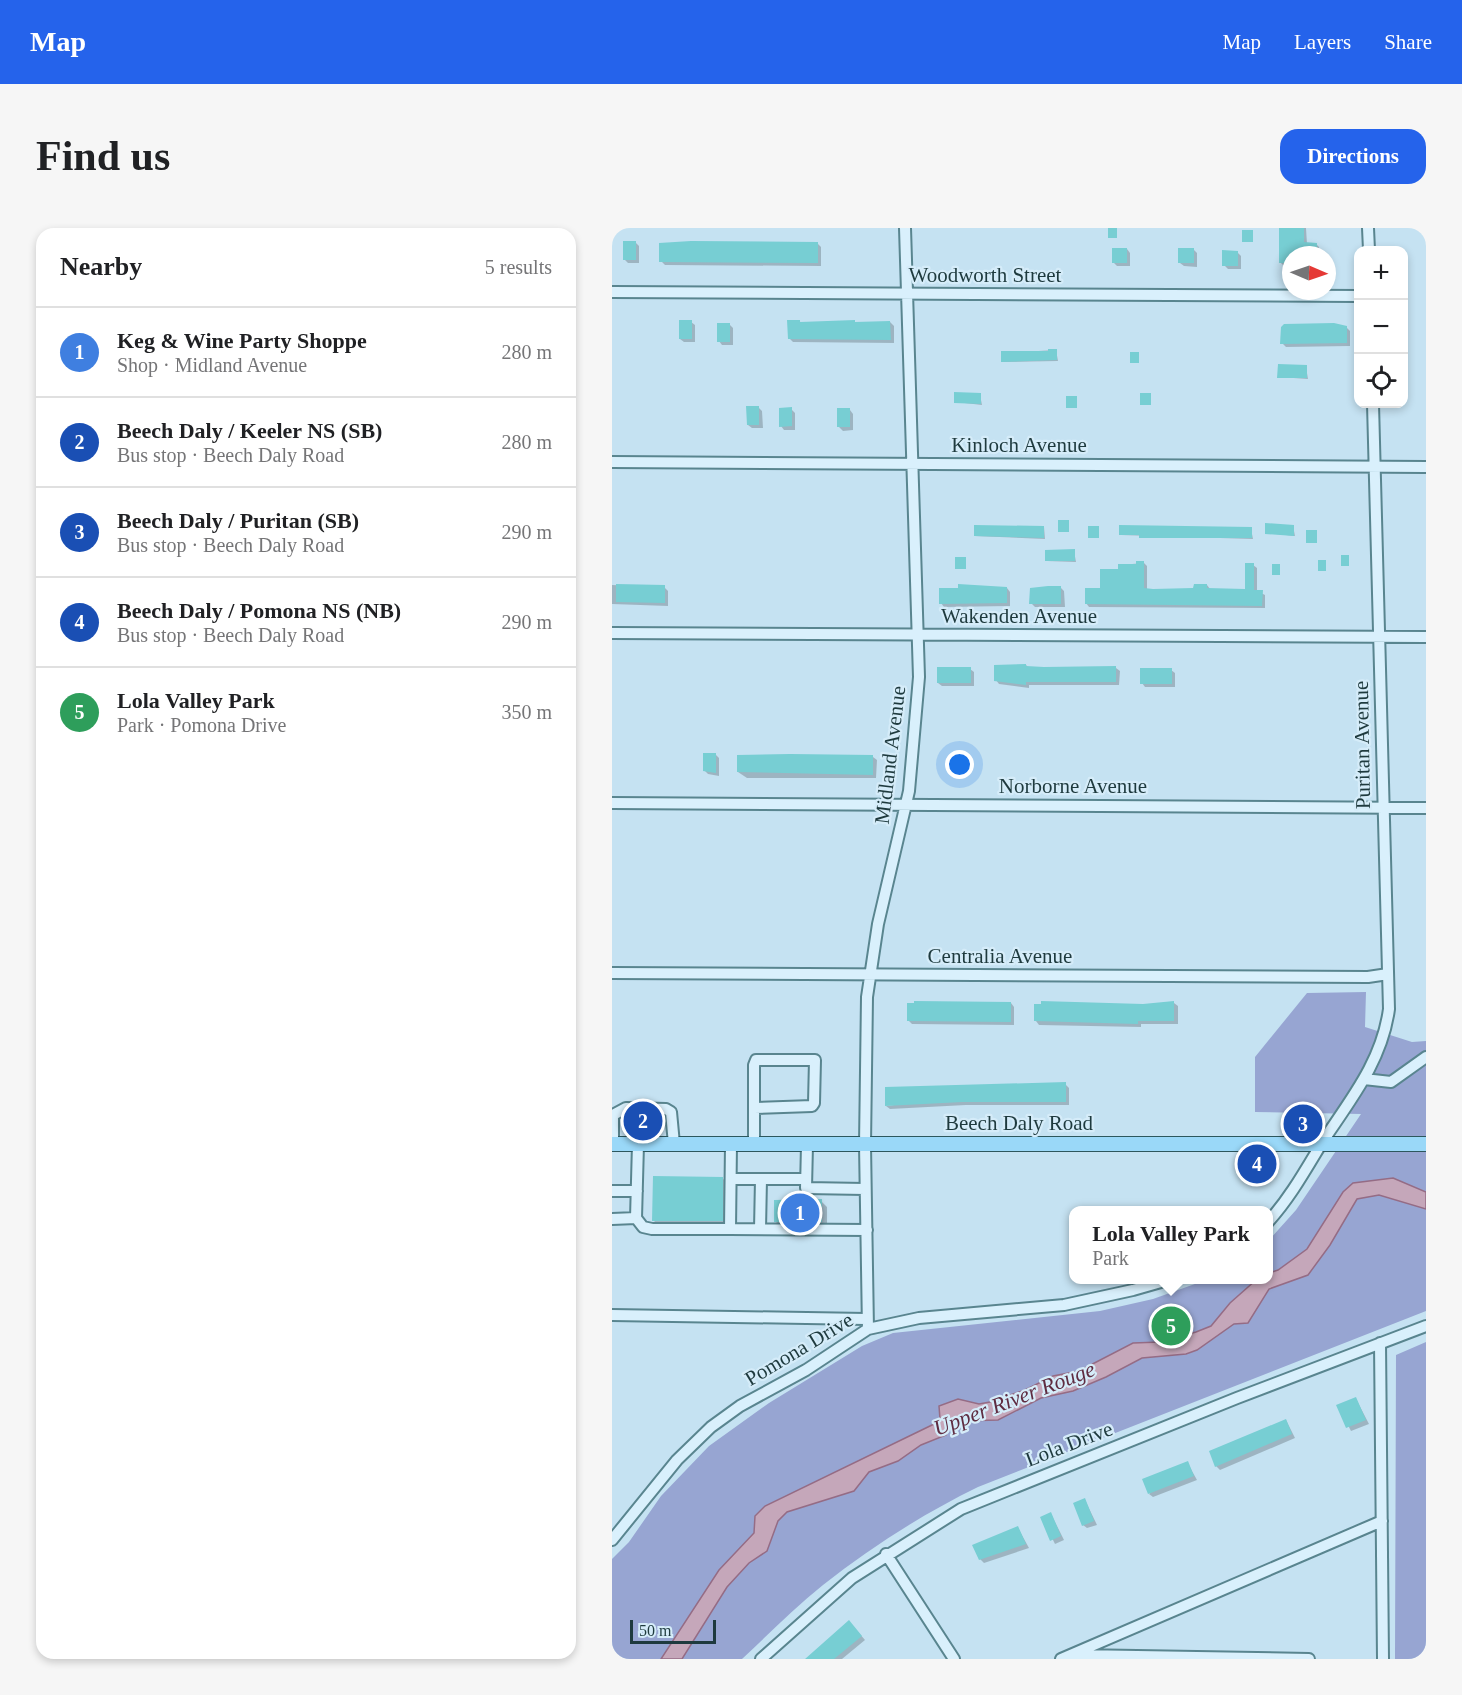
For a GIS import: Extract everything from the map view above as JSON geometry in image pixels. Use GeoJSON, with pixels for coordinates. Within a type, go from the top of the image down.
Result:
{"type":"FeatureCollection","features":[{"type":"Feature","properties":{"kind":"main road","name":"Beech Daly Road"},"geometry":{"type":"LineString","coordinates":[[612,1144],[1426,1144]]}},
{"type":"Feature","properties":{"kind":"street","name":"Midland Avenue"},"geometry":{"type":"LineString","coordinates":[[867,1324],[865,1023],[878,924],[906,804],[917,716],[918,635],[905,228]]}},
{"type":"Feature","properties":{"kind":"street"},"geometry":{"type":"LineString","coordinates":[[1368,228],[1369,246]]}},
{"type":"Feature","properties":{"kind":"street","name":"Woodworth Street"},"geometry":{"type":"LineString","coordinates":[[612,292],[1354,296]]}},
{"type":"Feature","properties":{"kind":"street","name":"Puritan Avenue"},"geometry":{"type":"LineString","coordinates":[[1364,1080],[1378,1054],[1386,1030],[1389,1009],[1373,408]]}},
{"type":"Feature","properties":{"kind":"street","name":"Kinloch Avenue"},"geometry":{"type":"LineString","coordinates":[[612,462],[1426,467]]}},
{"type":"Feature","properties":{"kind":"street","name":"Wakenden Avenue"},"geometry":{"type":"LineString","coordinates":[[612,633],[1426,637]]}},
{"type":"Feature","properties":{"kind":"street","name":"Norborne Avenue"},"geometry":{"type":"LineString","coordinates":[[612,803],[1426,808]]}},
{"type":"Feature","properties":{"kind":"street","name":"Centralia Avenue"},"geometry":{"type":"LineString","coordinates":[[612,973],[1368,977],[1388,974]]}},
{"type":"Feature","properties":{"kind":"street"},"geometry":{"type":"LineString","coordinates":[[1273,1217],[1364,1080],[1391,1082],[1426,1057]]}},
{"type":"Feature","properties":{"kind":"street"},"geometry":{"type":"LineString","coordinates":[[754,1108],[812,1106],[814,1103],[815,1060],[756,1060],[754,1108],[754,1144]]}},
{"type":"Feature","properties":{"kind":"street"},"geometry":{"type":"LineString","coordinates":[[612,1144],[613,1115],[626,1108],[666,1109],[671,1112],[674,1122],[674,1144]]}},
{"type":"Feature","properties":{"kind":"street"},"geometry":{"type":"LineString","coordinates":[[638,1144],[636,1218],[647,1229],[867,1230]]}},
{"type":"Feature","properties":{"kind":"street"},"geometry":{"type":"LineString","coordinates":[[730,1229],[731,1144]]}},
{"type":"Feature","properties":{"kind":"street"},"geometry":{"type":"LineString","coordinates":[[807,1145],[806,1188],[865,1189]]}},
{"type":"Feature","properties":{"kind":"street"},"geometry":{"type":"LineString","coordinates":[[731,1179],[806,1179]]}},
{"type":"Feature","properties":{"kind":"street"},"geometry":{"type":"LineString","coordinates":[[760,1229],[761,1179]]}},
{"type":"Feature","properties":{"kind":"street"},"geometry":{"type":"LineString","coordinates":[[612,1191],[637,1191]]}},
{"type":"Feature","properties":{"kind":"street"},"geometry":{"type":"LineString","coordinates":[[612,1219],[636,1218]]}},
{"type":"Feature","properties":{"kind":"street","name":"Pomona Drive"},"geometry":{"type":"LineString","coordinates":[[612,1540],[676,1460],[711,1427],[740,1406],[826,1358],[867,1324],[1064,1305],[1154,1284]]}},
{"type":"Feature","properties":{"kind":"street"},"geometry":{"type":"LineString","coordinates":[[612,1315],[867,1324]]}},
{"type":"Feature","properties":{"kind":"street","name":"Lola Drive"},"geometry":{"type":"LineString","coordinates":[[761,1659],[816,1608],[886,1554],[941,1519],[981,1499],[1426,1326]]}},
{"type":"Feature","properties":{"kind":"street"},"geometry":{"type":"LineString","coordinates":[[1380,1343],[1383,1659]]}},
{"type":"Feature","properties":{"kind":"street"},"geometry":{"type":"LineString","coordinates":[[1061,1659],[1382,1521]]}},
{"type":"Feature","properties":{"kind":"street"},"geometry":{"type":"LineString","coordinates":[[886,1554],[954,1659]]}},
{"type":"Feature","properties":{"kind":"street"},"geometry":{"type":"LineString","coordinates":[[1073,1655],[1309,1659]]}},
{"type":"Feature","properties":{"kind":"shaded area"},"geometry":{"type":"Polygon","coordinates":[[[1366,992],[1365,1027],[1412,1042],[1426,1041],[1426,1311],[978,1487],[958,1497],[879,1544],[841,1571],[802,1603],[742,1659],[612,1659],[612,1559],[629,1542],[661,1496],[709,1446],[769,1403],[862,1346],[893,1333],[1100,1311],[1153,1299],[1195,1284],[1273,1284],[1273,1236],[1296,1210],[1361,1114],[1255,1112],[1255,1057],[1307,993],[1366,992]]]}},
{"type":"Feature","properties":{"kind":"shaded area"},"geometry":{"type":"Polygon","coordinates":[[[1426,1342],[1426,1659],[1395,1659],[1396,1355],[1426,1342]]]}},
{"type":"Feature","properties":{"kind":"water","name":"Upper River Rouge"},"geometry":{"type":"Polygon","coordinates":[[[1393,1178],[1426,1192],[1426,1209],[1379,1195],[1357,1199],[1330,1245],[1308,1275],[1269,1289],[1248,1323],[1234,1324],[1197,1350],[1186,1354],[1142,1358],[1106,1377],[1073,1391],[1041,1398],[998,1420],[960,1421],[950,1426],[946,1435],[921,1445],[898,1461],[869,1472],[854,1491],[787,1512],[778,1521],[767,1551],[749,1563],[727,1587],[682,1659],[661,1659],[719,1570],[754,1533],[755,1516],[765,1506],[932,1425],[940,1419],[939,1406],[958,1399],[979,1404],[990,1402],[1025,1390],[1053,1376],[1079,1371],[1133,1343],[1160,1342],[1211,1326],[1230,1303],[1251,1284],[1273,1284],[1273,1272],[1307,1249],[1343,1192],[1353,1183],[1393,1178]]]}},
{"type":"Feature","properties":{"kind":"building"},"geometry":{"type":"Polygon","coordinates":[[[1108,228],[1117,228],[1117,238],[1108,238],[1108,228]]]}},
{"type":"Feature","properties":{"kind":"building"},"geometry":{"type":"Polygon","coordinates":[[[1279,228],[1304,228],[1304,242],[1317,243],[1317,246],[1282,246],[1282,263],[1279,263],[1279,228]]]}},
{"type":"Feature","properties":{"kind":"building"},"geometry":{"type":"Polygon","coordinates":[[[1242,230],[1253,230],[1253,242],[1242,242],[1242,230]]]}},
{"type":"Feature","properties":{"kind":"building"},"geometry":{"type":"Polygon","coordinates":[[[623,241],[636,241],[636,260],[623,260],[623,241]]]}},
{"type":"Feature","properties":{"kind":"building"},"geometry":{"type":"Polygon","coordinates":[[[818,242],[818,263],[659,262],[659,243],[818,242]]]}},
{"type":"Feature","properties":{"kind":"building"},"geometry":{"type":"Polygon","coordinates":[[[1112,248],[1127,248],[1127,263],[1112,263],[1112,248]]]}},
{"type":"Feature","properties":{"kind":"building"},"geometry":{"type":"Polygon","coordinates":[[[1178,248],[1194,248],[1194,263],[1178,263],[1178,248]]]}},
{"type":"Feature","properties":{"kind":"building"},"geometry":{"type":"Polygon","coordinates":[[[1222,250],[1238,251],[1238,266],[1222,266],[1222,250]]]}},
{"type":"Feature","properties":{"kind":"building"},"geometry":{"type":"Polygon","coordinates":[[[679,320],[692,320],[692,339],[679,339],[679,320]]]}},
{"type":"Feature","properties":{"kind":"building"},"geometry":{"type":"Polygon","coordinates":[[[787,320],[800,320],[800,322],[890,321],[891,340],[788,339],[787,320]]]}},
{"type":"Feature","properties":{"kind":"building"},"geometry":{"type":"Polygon","coordinates":[[[717,323],[730,323],[730,342],[717,342],[717,323]]]}},
{"type":"Feature","properties":{"kind":"building"},"geometry":{"type":"Polygon","coordinates":[[[1334,323],[1347,326],[1347,343],[1280,344],[1281,327],[1284,324],[1334,323]]]}},
{"type":"Feature","properties":{"kind":"building"},"geometry":{"type":"Polygon","coordinates":[[[1048,349],[1057,349],[1057,360],[1001,362],[1001,351],[1048,351],[1048,349]]]}},
{"type":"Feature","properties":{"kind":"building"},"geometry":{"type":"Polygon","coordinates":[[[1130,352],[1139,352],[1139,363],[1130,363],[1130,352]]]}},
{"type":"Feature","properties":{"kind":"building"},"geometry":{"type":"Polygon","coordinates":[[[1278,364],[1307,365],[1307,378],[1277,378],[1278,364]]]}},
{"type":"Feature","properties":{"kind":"building"},"geometry":{"type":"Polygon","coordinates":[[[954,392],[981,393],[981,404],[954,403],[954,392]]]}},
{"type":"Feature","properties":{"kind":"building"},"geometry":{"type":"Polygon","coordinates":[[[1140,393],[1151,393],[1151,405],[1140,405],[1140,393]]]}},
{"type":"Feature","properties":{"kind":"building"},"geometry":{"type":"Polygon","coordinates":[[[1066,396],[1077,396],[1077,408],[1066,408],[1066,396]]]}},
{"type":"Feature","properties":{"kind":"building"},"geometry":{"type":"Polygon","coordinates":[[[746,406],[759,406],[759,425],[747,425],[746,406]]]}},
{"type":"Feature","properties":{"kind":"building"},"geometry":{"type":"Polygon","coordinates":[[[792,407],[792,426],[779,427],[779,408],[792,407]]]}},
{"type":"Feature","properties":{"kind":"building"},"geometry":{"type":"Polygon","coordinates":[[[837,408],[850,408],[850,427],[837,427],[837,408]]]}},
{"type":"Feature","properties":{"kind":"building"},"geometry":{"type":"Polygon","coordinates":[[[1058,520],[1069,520],[1069,532],[1058,532],[1058,520]]]}},
{"type":"Feature","properties":{"kind":"building"},"geometry":{"type":"Polygon","coordinates":[[[1265,523],[1294,525],[1294,536],[1265,534],[1265,523]]]}},
{"type":"Feature","properties":{"kind":"building"},"geometry":{"type":"Polygon","coordinates":[[[974,525],[1044,526],[1044,538],[974,536],[974,525]]]}},
{"type":"Feature","properties":{"kind":"building"},"geometry":{"type":"Polygon","coordinates":[[[1119,525],[1252,527],[1252,538],[1139,538],[1139,535],[1119,535],[1119,525]]]}},
{"type":"Feature","properties":{"kind":"building"},"geometry":{"type":"Polygon","coordinates":[[[1088,526],[1099,526],[1099,538],[1088,538],[1088,526]]]}},
{"type":"Feature","properties":{"kind":"building"},"geometry":{"type":"Polygon","coordinates":[[[1306,530],[1317,530],[1317,543],[1306,543],[1306,530]]]}},
{"type":"Feature","properties":{"kind":"building"},"geometry":{"type":"Polygon","coordinates":[[[1075,549],[1075,561],[1045,561],[1045,550],[1075,549]]]}},
{"type":"Feature","properties":{"kind":"building"},"geometry":{"type":"Polygon","coordinates":[[[1341,555],[1349,555],[1349,566],[1341,566],[1341,555]]]}},
{"type":"Feature","properties":{"kind":"building"},"geometry":{"type":"Polygon","coordinates":[[[955,557],[966,557],[966,569],[955,569],[955,557]]]}},
{"type":"Feature","properties":{"kind":"building"},"geometry":{"type":"Polygon","coordinates":[[[1318,560],[1326,560],[1326,571],[1318,571],[1318,560]]]}},
{"type":"Feature","properties":{"kind":"building"},"geometry":{"type":"Polygon","coordinates":[[[1136,561],[1144,561],[1144,588],[1153,589],[1193,588],[1194,584],[1207,584],[1207,588],[1245,589],[1245,563],[1254,563],[1254,590],[1263,590],[1262,606],[1085,604],[1085,588],[1100,588],[1100,569],[1118,569],[1118,564],[1136,564],[1136,561]]]}},
{"type":"Feature","properties":{"kind":"building"},"geometry":{"type":"Polygon","coordinates":[[[1272,564],[1280,564],[1280,575],[1272,575],[1272,564]]]}},
{"type":"Feature","properties":{"kind":"building"},"geometry":{"type":"Polygon","coordinates":[[[616,584],[665,585],[665,603],[616,602],[616,584]]]}},
{"type":"Feature","properties":{"kind":"building"},"geometry":{"type":"Polygon","coordinates":[[[958,584],[1007,587],[1007,603],[939,604],[939,588],[958,588],[958,584]]]}},
{"type":"Feature","properties":{"kind":"building"},"geometry":{"type":"Polygon","coordinates":[[[1061,586],[1061,604],[1029,604],[1030,588],[1061,586]]]}},
{"type":"Feature","properties":{"kind":"building"},"geometry":{"type":"Polygon","coordinates":[[[1026,664],[1026,666],[1044,667],[1116,666],[1116,682],[1026,682],[1026,685],[994,681],[994,665],[1026,664]]]}},
{"type":"Feature","properties":{"kind":"building"},"geometry":{"type":"Polygon","coordinates":[[[937,667],[971,667],[971,683],[937,683],[937,667]]]}},
{"type":"Feature","properties":{"kind":"building"},"geometry":{"type":"Polygon","coordinates":[[[1140,668],[1172,668],[1172,684],[1140,684],[1140,668]]]}},
{"type":"Feature","properties":{"kind":"building"},"geometry":{"type":"Polygon","coordinates":[[[703,753],[716,753],[716,773],[703,771],[703,753]]]}},
{"type":"Feature","properties":{"kind":"building"},"geometry":{"type":"Polygon","coordinates":[[[737,755],[873,755],[873,775],[737,772],[737,755]]]}},
{"type":"Feature","properties":{"kind":"building"},"geometry":{"type":"Polygon","coordinates":[[[914,1001],[1011,1002],[1011,1022],[907,1021],[907,1003],[914,1003],[914,1001]]]}},
{"type":"Feature","properties":{"kind":"building"},"geometry":{"type":"Polygon","coordinates":[[[1041,1001],[1143,1004],[1174,1001],[1174,1021],[1138,1021],[1138,1024],[1034,1021],[1034,1004],[1041,1004],[1041,1001]]]}},
{"type":"Feature","properties":{"kind":"building"},"geometry":{"type":"Polygon","coordinates":[[[1066,1082],[1066,1102],[962,1102],[885,1106],[885,1087],[1066,1082]]]}},
{"type":"Feature","properties":{"kind":"building"},"geometry":{"type":"Polygon","coordinates":[[[653,1176],[723,1177],[723,1221],[652,1221],[653,1176]]]}},
{"type":"Feature","properties":{"kind":"building"},"geometry":{"type":"Polygon","coordinates":[[[822,1199],[822,1222],[774,1222],[774,1200],[822,1199]]]}},
{"type":"Feature","properties":{"kind":"building"},"geometry":{"type":"Polygon","coordinates":[[[1356,1397],[1366,1420],[1346,1428],[1336,1405],[1356,1397]]]}},
{"type":"Feature","properties":{"kind":"building"},"geometry":{"type":"Polygon","coordinates":[[[1286,1419],[1292,1434],[1215,1467],[1209,1451],[1286,1419]]]}},
{"type":"Feature","properties":{"kind":"building"},"geometry":{"type":"Polygon","coordinates":[[[1188,1461],[1194,1476],[1148,1494],[1142,1479],[1188,1461]]]}},
{"type":"Feature","properties":{"kind":"building"},"geometry":{"type":"Polygon","coordinates":[[[1085,1498],[1094,1521],[1082,1526],[1073,1503],[1085,1498]]]}},
{"type":"Feature","properties":{"kind":"building"},"geometry":{"type":"Polygon","coordinates":[[[1051,1512],[1061,1536],[1050,1541],[1040,1517],[1051,1512]]]}},
{"type":"Feature","properties":{"kind":"building"},"geometry":{"type":"Polygon","coordinates":[[[1018,1526],[1026,1544],[979,1560],[972,1545],[1018,1526]]]}},
{"type":"Feature","properties":{"kind":"building"},"geometry":{"type":"Polygon","coordinates":[[[849,1620],[862,1636],[834,1659],[805,1659],[849,1620]]]}},
{"type":"Feature","properties":{"kind":"place","name":"Beech Daly / Keeler NS (SB)"},"geometry":{"type":"Point","coordinates":[643,1121]}},
{"type":"Feature","properties":{"kind":"place","name":"Beech Daly / Puritan (SB)"},"geometry":{"type":"Point","coordinates":[1303,1124]}},
{"type":"Feature","properties":{"kind":"place","name":"Beech Daly / Pomona NS (NB)"},"geometry":{"type":"Point","coordinates":[1257,1164]}},
{"type":"Feature","properties":{"kind":"place","name":"Keg & Wine Party Shoppe"},"geometry":{"type":"Point","coordinates":[800,1213]}},
{"type":"Feature","properties":{"kind":"place","name":"Lola Valley Park"},"geometry":{"type":"Point","coordinates":[1171,1326]}}]}
